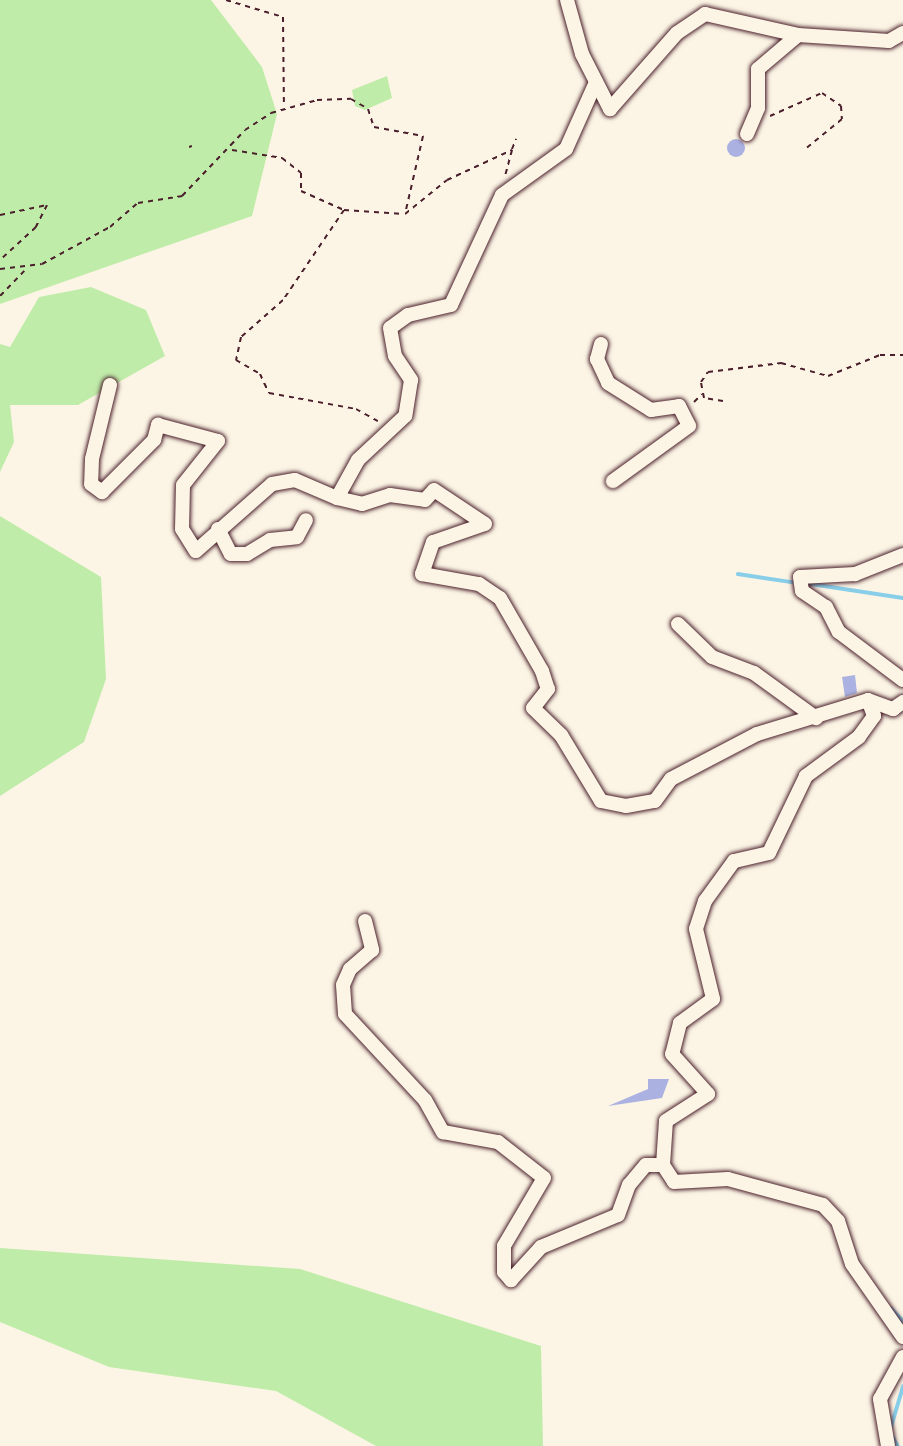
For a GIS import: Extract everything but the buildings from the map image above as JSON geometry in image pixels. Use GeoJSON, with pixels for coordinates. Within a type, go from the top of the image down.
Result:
{"type":"FeatureCollection","features":[{"type":"Feature","properties":{"kind":"street"},"geometry":{"type":"LineString","coordinates":[[567,0],[596,82],[610,108],[677,33],[705,14],[797,35],[889,41],[903,33]]}},
{"type":"Feature","properties":{"kind":"street"},"geometry":{"type":"LineString","coordinates":[[747,134],[758,108],[758,69],[797,35]]}},
{"type":"Feature","properties":{"kind":"street"},"geometry":{"type":"LineString","coordinates":[[337,498],[358,460],[405,415],[411,380],[395,356],[390,328],[408,315],[451,304],[502,195],[566,149],[596,82]]}},
{"type":"Feature","properties":{"kind":"street"},"geometry":{"type":"LineString","coordinates":[[601,344],[597,359],[607,383],[651,410],[667,403],[684,412],[689,426],[613,481]]}},
{"type":"Feature","properties":{"kind":"street"},"geometry":{"type":"LineString","coordinates":[[110,386],[96,422],[91,485],[102,492],[123,476],[158,425],[218,441],[183,485],[182,529],[196,551],[272,484],[295,480],[337,498],[362,504],[390,495],[425,500],[434,490],[485,524],[433,542],[422,575],[479,584],[500,598],[542,671],[548,689],[533,708],[561,735],[601,801],[626,806],[654,801],[671,779],[757,734],[867,701],[893,709],[903,702]]}},
{"type":"Feature","properties":{"kind":"street"},"geometry":{"type":"LineString","coordinates":[[218,529],[231,554],[247,554],[270,540],[298,537],[306,520]]}},
{"type":"Feature","properties":{"kind":"street"},"geometry":{"type":"LineString","coordinates":[[903,555],[855,575],[800,577],[803,591],[826,607],[839,632],[903,680]]}},
{"type":"Feature","properties":{"kind":"street"},"geometry":{"type":"LineString","coordinates":[[678,624],[712,657],[754,673],[816,718]]}},
{"type":"Feature","properties":{"kind":"street"},"geometry":{"type":"LineString","coordinates":[[867,701],[874,716],[859,737],[806,776],[769,853],[734,861],[705,901],[696,929],[713,999],[672,1037],[672,1054],[708,1094],[666,1122],[663,1165],[674,1182],[728,1179],[823,1205],[838,1220],[852,1264],[903,1337]]}},
{"type":"Feature","properties":{"kind":"street"},"geometry":{"type":"LineString","coordinates":[[365,921],[372,950],[343,985],[345,1014],[425,1100],[443,1132],[498,1142],[544,1178],[503,1246],[503,1272],[511,1280],[541,1247],[618,1215],[629,1185],[646,1165],[663,1165]]}},
{"type":"Feature","properties":{"kind":"street"},"geometry":{"type":"LineString","coordinates":[[888,1446],[880,1399],[903,1357]]}},
{"type":"Feature","properties":{"kind":"path"},"geometry":{"type":"LineString","coordinates":[[226,0],[283,17],[284,108]]}},
{"type":"Feature","properties":{"kind":"path"},"geometry":{"type":"LineString","coordinates":[[747,134],[775,111],[822,93],[841,106],[842,119],[804,150]]}},
{"type":"Feature","properties":{"kind":"path"},"geometry":{"type":"LineString","coordinates":[[0,296],[25,270],[110,227],[138,203],[182,196],[229,151],[246,130],[284,108],[351,99],[368,109],[374,127],[423,136],[405,214]]}},
{"type":"Feature","properties":{"kind":"path"},"geometry":{"type":"LineString","coordinates":[[502,195],[516,139]]}},
{"type":"Feature","properties":{"kind":"path"},"geometry":{"type":"LineString","coordinates":[[229,151],[282,159],[301,173],[301,191],[344,210],[405,214],[447,180],[512,150]]}},
{"type":"Feature","properties":{"kind":"path"},"geometry":{"type":"LineString","coordinates":[[0,215],[47,205],[36,226],[0,260]]}},
{"type":"Feature","properties":{"kind":"path"},"geometry":{"type":"LineString","coordinates":[[344,210],[283,300],[241,337],[236,360],[260,374],[269,393],[356,409],[391,428]]}},
{"type":"Feature","properties":{"kind":"path"},"geometry":{"type":"LineString","coordinates":[[0,269],[25,270]]}},
{"type":"Feature","properties":{"kind":"path"},"geometry":{"type":"LineString","coordinates":[[703,393],[701,382],[708,372],[781,363],[828,376],[880,355],[903,355]]}},
{"type":"Feature","properties":{"kind":"path"},"geometry":{"type":"LineString","coordinates":[[684,412],[703,393]]}},
{"type":"Feature","properties":{"kind":"path"},"geometry":{"type":"LineString","coordinates":[[703,393],[723,401]]}},
{"type":"Feature","properties":{"kind":"green space"},"geometry":{"type":"Polygon","coordinates":[[[0,0],[211,0],[262,67],[277,114],[252,216],[0,304],[0,0]]]}},
{"type":"Feature","properties":{"kind":"green space"},"geometry":{"type":"Polygon","coordinates":[[[387,76],[392,98],[365,110],[355,106],[352,90],[387,76]]]}},
{"type":"Feature","properties":{"kind":"green space"},"geometry":{"type":"Polygon","coordinates":[[[91,287],[146,310],[165,356],[78,405],[10,405],[14,442],[0,472],[0,344],[10,347],[39,297],[91,287]]]}},
{"type":"Feature","properties":{"kind":"green space"},"geometry":{"type":"Polygon","coordinates":[[[0,516],[101,577],[106,679],[84,742],[0,796],[0,516]]]}},
{"type":"Feature","properties":{"kind":"green space"},"geometry":{"type":"Polygon","coordinates":[[[0,1248],[300,1269],[541,1346],[543,1446],[376,1446],[276,1391],[109,1367],[0,1322],[0,1248]]]}},
{"type":"Feature","properties":{"kind":"waterway"},"geometry":{"type":"LineString","coordinates":[[738,574],[791,582]]}},
{"type":"Feature","properties":{"kind":"waterway"},"geometry":{"type":"LineString","coordinates":[[811,584],[903,598]]}},
{"type":"Feature","properties":{"kind":"waterway"},"geometry":{"type":"LineString","coordinates":[[891,1308],[903,1321]]}},
{"type":"Feature","properties":{"kind":"waterway"},"geometry":{"type":"LineString","coordinates":[[891,1427],[903,1387]]}},
{"type":"Feature","properties":{"kind":"waterway"},"geometry":{"type":"LineString","coordinates":[[892,1435],[898,1446]]}}]}
